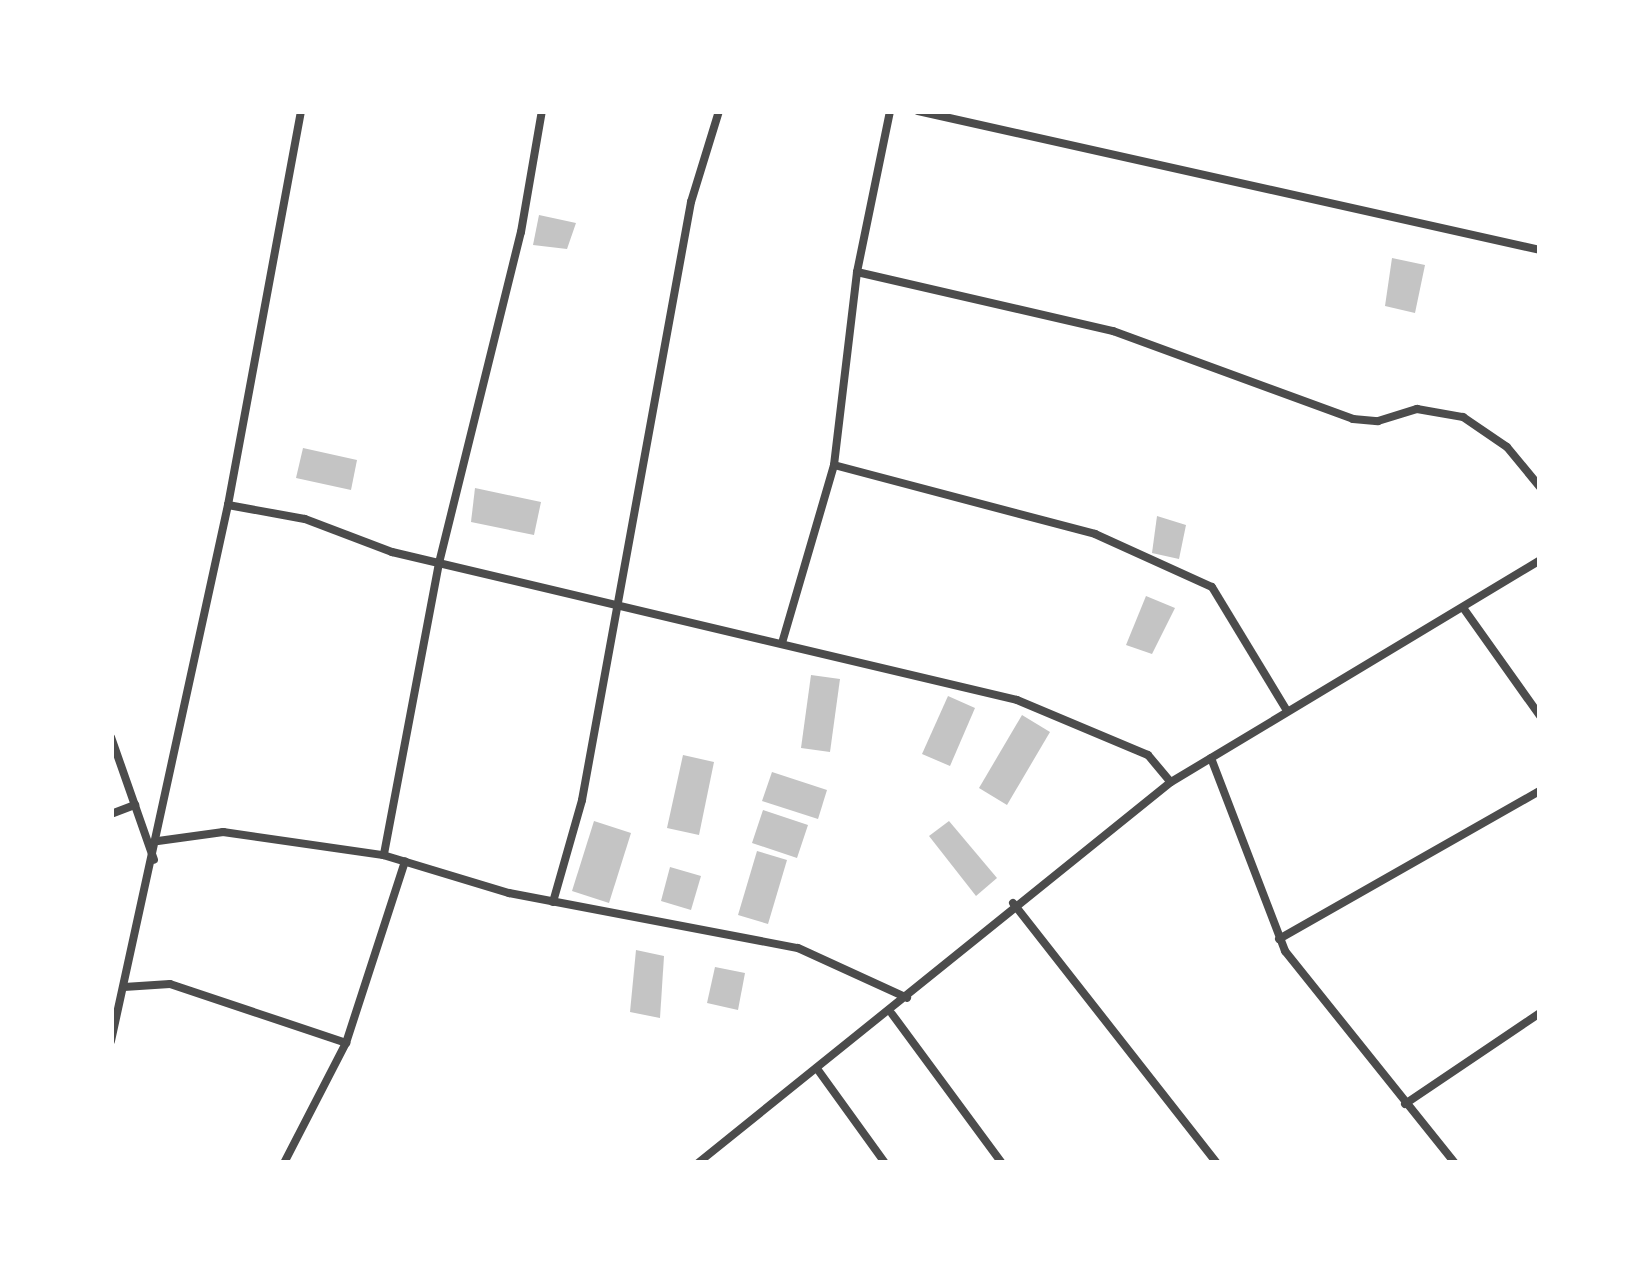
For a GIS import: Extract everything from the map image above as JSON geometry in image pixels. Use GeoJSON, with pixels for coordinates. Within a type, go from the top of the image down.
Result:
{"type":"FeatureCollection","features":[{"type":"Feature","properties":{"kind":"street"},"geometry":{"type":"LineString","coordinates":[[111,1041],[229,505],[301,111]]}},
{"type":"Feature","properties":{"kind":"street"},"geometry":{"type":"LineString","coordinates":[[383,855],[439,563],[521,232],[542,111]]}},
{"type":"Feature","properties":{"kind":"street"},"geometry":{"type":"LineString","coordinates":[[553,902],[582,800],[614,605],[648,460],[691,202],[719,111]]}},
{"type":"Feature","properties":{"kind":"street"},"geometry":{"type":"LineString","coordinates":[[782,643],[834,465],[857,272],[890,111]]}},
{"type":"Feature","properties":{"kind":"street"},"geometry":{"type":"LineString","coordinates":[[918,111],[1540,250]]}},
{"type":"Feature","properties":{"kind":"street"},"geometry":{"type":"LineString","coordinates":[[857,272],[1114,331],[1353,419],[1378,421],[1417,409],[1462,417],[1508,447],[1540,487]]}},
{"type":"Feature","properties":{"kind":"street"},"geometry":{"type":"LineString","coordinates":[[834,465],[1095,534],[1212,587],[1287,712]]}},
{"type":"Feature","properties":{"kind":"street"},"geometry":{"type":"LineString","coordinates":[[229,505],[305,519],[439,563],[1017,700],[1148,755],[1171,782]]}},
{"type":"Feature","properties":{"kind":"street"},"geometry":{"type":"LineString","coordinates":[[698,1163],[892,1014],[1013,903],[1171,782],[1540,560]]}},
{"type":"Feature","properties":{"kind":"street"},"geometry":{"type":"LineString","coordinates":[[1464,609],[1540,716]]}},
{"type":"Feature","properties":{"kind":"street"},"geometry":{"type":"LineString","coordinates":[[111,737],[154,861]]}},
{"type":"Feature","properties":{"kind":"street"},"geometry":{"type":"LineString","coordinates":[[1211,758],[1249,840],[1262,904],[1280,939],[1455,1163]]}},
{"type":"Feature","properties":{"kind":"street"},"geometry":{"type":"LineString","coordinates":[[1280,939],[1540,791]]}},
{"type":"Feature","properties":{"kind":"street"},"geometry":{"type":"LineString","coordinates":[[111,814],[135,805]]}},
{"type":"Feature","properties":{"kind":"street"},"geometry":{"type":"LineString","coordinates":[[158,841],[223,832],[383,855],[553,902],[798,948],[907,998]]}},
{"type":"Feature","properties":{"kind":"street"},"geometry":{"type":"LineString","coordinates":[[284,1163],[346,1043],[405,861]]}},
{"type":"Feature","properties":{"kind":"street"},"geometry":{"type":"LineString","coordinates":[[1013,903],[1217,1163]]}},
{"type":"Feature","properties":{"kind":"street"},"geometry":{"type":"LineString","coordinates":[[124,987],[170,985],[346,1043]]}},
{"type":"Feature","properties":{"kind":"street"},"geometry":{"type":"LineString","coordinates":[[1405,1104],[1540,1013]]}},
{"type":"Feature","properties":{"kind":"street"},"geometry":{"type":"LineString","coordinates":[[892,1014],[1003,1163]]}},
{"type":"Feature","properties":{"kind":"street"},"geometry":{"type":"LineString","coordinates":[[818,1070],[885,1163]]}},
{"type":"Feature","properties":{"kind":"building"},"geometry":{"type":"Polygon","coordinates":[[[539,215],[576,223],[567,249],[533,245],[539,215]]]}},
{"type":"Feature","properties":{"kind":"building"},"geometry":{"type":"Polygon","coordinates":[[[1392,258],[1425,265],[1415,313],[1385,306],[1392,258]]]}},
{"type":"Feature","properties":{"kind":"building"},"geometry":{"type":"Polygon","coordinates":[[[303,448],[357,460],[351,490],[296,478],[303,448]]]}},
{"type":"Feature","properties":{"kind":"building"},"geometry":{"type":"Polygon","coordinates":[[[475,488],[541,502],[534,535],[471,522],[475,488]]]}},
{"type":"Feature","properties":{"kind":"building"},"geometry":{"type":"Polygon","coordinates":[[[1157,516],[1186,525],[1179,559],[1152,553],[1157,516]]]}},
{"type":"Feature","properties":{"kind":"building"},"geometry":{"type":"Polygon","coordinates":[[[1146,596],[1175,608],[1152,654],[1126,645],[1146,596]]]}},
{"type":"Feature","properties":{"kind":"building"},"geometry":{"type":"Polygon","coordinates":[[[811,675],[840,679],[830,752],[801,748],[811,675]]]}},
{"type":"Feature","properties":{"kind":"building"},"geometry":{"type":"Polygon","coordinates":[[[948,696],[975,708],[950,766],[922,754],[948,696]]]}},
{"type":"Feature","properties":{"kind":"building"},"geometry":{"type":"Polygon","coordinates":[[[1022,715],[1050,732],[1007,805],[979,788],[1022,715]]]}},
{"type":"Feature","properties":{"kind":"building"},"geometry":{"type":"Polygon","coordinates":[[[683,755],[714,762],[699,835],[667,828],[683,755]]]}},
{"type":"Feature","properties":{"kind":"building"},"geometry":{"type":"Polygon","coordinates":[[[772,772],[827,790],[818,819],[762,801],[772,772]]]}},
{"type":"Feature","properties":{"kind":"building"},"geometry":{"type":"Polygon","coordinates":[[[763,810],[808,825],[797,858],[752,843],[763,810]]]}},
{"type":"Feature","properties":{"kind":"building"},"geometry":{"type":"Polygon","coordinates":[[[594,821],[631,833],[609,903],[572,891],[594,821]]]}},
{"type":"Feature","properties":{"kind":"building"},"geometry":{"type":"Polygon","coordinates":[[[949,821],[997,878],[976,896],[929,836],[949,821]]]}},
{"type":"Feature","properties":{"kind":"building"},"geometry":{"type":"Polygon","coordinates":[[[757,851],[787,860],[768,924],[738,915],[757,851]]]}},
{"type":"Feature","properties":{"kind":"building"},"geometry":{"type":"Polygon","coordinates":[[[670,867],[701,876],[691,910],[661,901],[670,867]]]}},
{"type":"Feature","properties":{"kind":"building"},"geometry":{"type":"Polygon","coordinates":[[[636,950],[664,956],[660,1018],[630,1012],[636,950]]]}},
{"type":"Feature","properties":{"kind":"building"},"geometry":{"type":"Polygon","coordinates":[[[715,967],[745,973],[738,1010],[707,1003],[715,967]]]}}]}
